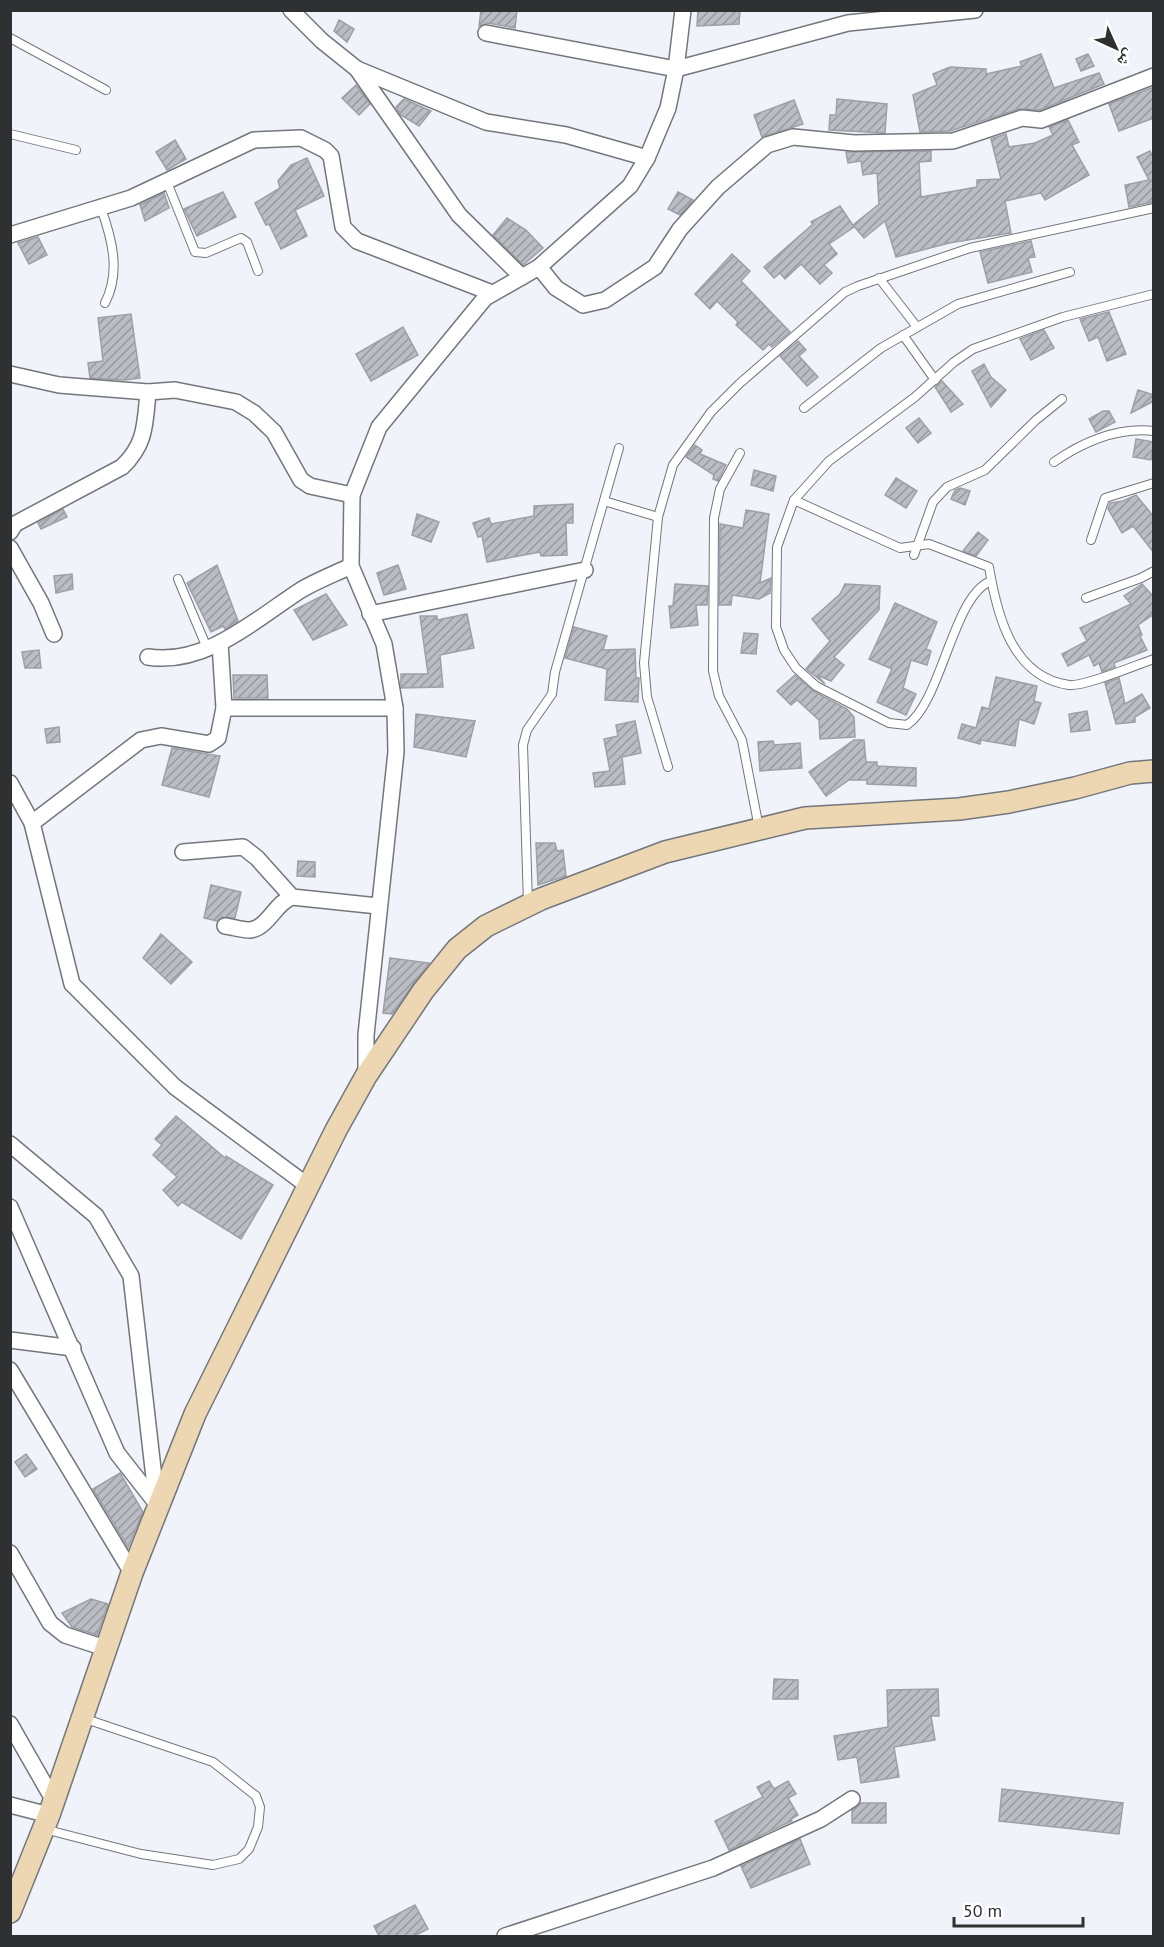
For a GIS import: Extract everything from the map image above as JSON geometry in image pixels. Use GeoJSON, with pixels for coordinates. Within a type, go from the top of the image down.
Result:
{"type":"FeatureCollection","features":[{"type":"Feature","properties":{"kind":"main road"},"geometry":{"type":"LineString","coordinates":[[10,1912],[49,1815],[132,1573],[195,1414],[308,1186],[366,1076],[423,991],[457,949],[486,926],[528,905],[665,852],[805,818],[959,809],[1075,788],[1130,773],[1154,771]]}},
{"type":"Feature","properties":{"kind":"street"},"geometry":{"type":"LineString","coordinates":[[291,10],[322,41],[357,69],[486,122],[566,135],[647,158]]}},
{"type":"Feature","properties":{"kind":"street"},"geometry":{"type":"LineString","coordinates":[[366,1076],[366,1035],[396,752],[395,708],[384,644],[351,566],[352,495],[379,427],[485,298],[539,267],[630,186],[647,158],[668,108],[676,69],[683,10]]}},
{"type":"Feature","properties":{"kind":"street"},"geometry":{"type":"LineString","coordinates":[[486,33],[676,69],[878,15],[975,10]]}},
{"type":"Feature","properties":{"kind":"street"},"geometry":{"type":"LineString","coordinates":[[357,69],[459,215],[522,277]]}},
{"type":"Feature","properties":{"kind":"street"},"geometry":{"type":"LineString","coordinates":[[539,267],[556,288],[583,305],[605,300],[655,267],[680,229],[718,187],[767,145],[793,137],[832,142],[953,141],[1022,118],[1041,120],[1154,76]]}},
{"type":"Feature","properties":{"kind":"street"},"geometry":{"type":"LineString","coordinates":[[10,235],[131,198],[254,140],[300,138],[325,150],[331,156],[343,227],[357,241],[492,293]]}},
{"type":"Feature","properties":{"kind":"street"},"geometry":{"type":"LineString","coordinates":[[10,374],[59,385],[148,392],[175,390],[208,395],[241,405],[274,432],[301,480],[310,486],[352,495]]}},
{"type":"Feature","properties":{"kind":"street"},"geometry":{"type":"LineString","coordinates":[[10,531],[15,524],[122,467],[135,454],[143,438],[148,392]]}},
{"type":"Feature","properties":{"kind":"street"},"geometry":{"type":"LineString","coordinates":[[10,548],[41,603],[54,634]]}},
{"type":"Feature","properties":{"kind":"street"},"geometry":{"type":"LineString","coordinates":[[148,657],[164,659],[213,645],[304,589],[351,566]]}},
{"type":"Feature","properties":{"kind":"street"},"geometry":{"type":"LineString","coordinates":[[370,614],[585,570]]}},
{"type":"Feature","properties":{"kind":"street"},"geometry":{"type":"LineString","coordinates":[[32,823],[141,740],[161,736],[203,744],[214,742],[221,733],[224,708],[213,645]]}},
{"type":"Feature","properties":{"kind":"street"},"geometry":{"type":"LineString","coordinates":[[224,708],[395,708]]}},
{"type":"Feature","properties":{"kind":"street"},"geometry":{"type":"LineString","coordinates":[[10,783],[32,823],[72,984],[175,1087],[308,1186]]}},
{"type":"Feature","properties":{"kind":"street"},"geometry":{"type":"LineString","coordinates":[[183,852],[243,847],[257,858],[292,897]]}},
{"type":"Feature","properties":{"kind":"street"},"geometry":{"type":"LineString","coordinates":[[225,926],[251,930],[261,925],[280,904],[292,897],[378,906]]}},
{"type":"Feature","properties":{"kind":"street"},"geometry":{"type":"LineString","coordinates":[[10,1144],[96,1216],[131,1276],[158,1504]]}},
{"type":"Feature","properties":{"kind":"street"},"geometry":{"type":"LineString","coordinates":[[10,1207],[117,1453],[158,1504]]}},
{"type":"Feature","properties":{"kind":"street"},"geometry":{"type":"LineString","coordinates":[[10,1340],[73,1348]]}},
{"type":"Feature","properties":{"kind":"street"},"geometry":{"type":"LineString","coordinates":[[10,1370],[132,1573]]}},
{"type":"Feature","properties":{"kind":"street"},"geometry":{"type":"LineString","coordinates":[[10,1553],[50,1623],[65,1635],[105,1648]]}},
{"type":"Feature","properties":{"kind":"street"},"geometry":{"type":"LineString","coordinates":[[10,1724],[49,1815]]}},
{"type":"Feature","properties":{"kind":"street"},"geometry":{"type":"LineString","coordinates":[[505,1936],[713,1868],[821,1819],[852,1799]]}},
{"type":"Feature","properties":{"kind":"street"},"geometry":{"type":"LineString","coordinates":[[10,1805],[49,1815]]}},
{"type":"Feature","properties":{"kind":"lane"},"geometry":{"type":"LineString","coordinates":[[10,38],[106,90]]}},
{"type":"Feature","properties":{"kind":"lane"},"geometry":{"type":"LineString","coordinates":[[10,134],[76,150]]}},
{"type":"Feature","properties":{"kind":"lane"},"geometry":{"type":"LineString","coordinates":[[167,182],[195,252],[206,253],[242,238],[247,242],[258,272]]}},
{"type":"Feature","properties":{"kind":"lane"},"geometry":{"type":"LineString","coordinates":[[101,208],[112,240],[113,281],[105,303]]}},
{"type":"Feature","properties":{"kind":"lane"},"geometry":{"type":"LineString","coordinates":[[668,766],[647,697],[644,663],[658,517],[673,465],[711,412],[739,384],[845,292],[879,278],[970,248],[1154,208]]}},
{"type":"Feature","properties":{"kind":"lane"},"geometry":{"type":"LineString","coordinates":[[804,408],[881,348],[958,304],[1070,272]]}},
{"type":"Feature","properties":{"kind":"lane"},"geometry":{"type":"LineString","coordinates":[[879,278],[917,327]]}},
{"type":"Feature","properties":{"kind":"lane"},"geometry":{"type":"LineString","coordinates":[[991,581],[982,585],[967,608],[914,720],[899,726],[816,686],[796,668],[784,650],[776,627],[777,547],[795,500],[829,461],[973,349],[1063,317],[1154,294]]}},
{"type":"Feature","properties":{"kind":"lane"},"geometry":{"type":"LineString","coordinates":[[903,335],[935,380]]}},
{"type":"Feature","properties":{"kind":"lane"},"geometry":{"type":"LineString","coordinates":[[914,555],[933,502],[948,487],[985,470],[1036,420],[1062,399]]}},
{"type":"Feature","properties":{"kind":"lane"},"geometry":{"type":"LineString","coordinates":[[1054,462],[1089,442],[1106,436],[1142,430],[1154,431]]}},
{"type":"Feature","properties":{"kind":"lane"},"geometry":{"type":"LineString","coordinates":[[528,905],[523,745],[527,730],[552,694],[555,672],[620,448]]}},
{"type":"Feature","properties":{"kind":"lane"},"geometry":{"type":"LineString","coordinates":[[740,453],[720,489],[714,518],[713,671],[719,696],[744,747],[760,830]]}},
{"type":"Feature","properties":{"kind":"lane"},"geometry":{"type":"LineString","coordinates":[[1091,540],[1104,498],[1154,483]]}},
{"type":"Feature","properties":{"kind":"lane"},"geometry":{"type":"LineString","coordinates":[[795,500],[900,548],[929,544],[989,567],[995,603],[1019,658],[1030,670],[1040,675],[1070,686],[1154,659]]}},
{"type":"Feature","properties":{"kind":"lane"},"geometry":{"type":"LineString","coordinates":[[604,501],[658,517]]}},
{"type":"Feature","properties":{"kind":"lane"},"geometry":{"type":"LineString","coordinates":[[1086,598],[1154,571]]}},
{"type":"Feature","properties":{"kind":"lane"},"geometry":{"type":"LineString","coordinates":[[178,579],[213,645]]}},
{"type":"Feature","properties":{"kind":"lane"},"geometry":{"type":"LineString","coordinates":[[49,1815],[141,1854],[213,1865],[239,1859],[249,1849],[258,1827],[260,1807],[256,1796],[213,1762],[81,1718]]}},
{"type":"Feature","properties":{"kind":"building"},"geometry":{"type":"Polygon","coordinates":[[[481,10],[517,10],[515,28],[488,23],[479,26],[481,10]]]}},
{"type":"Feature","properties":{"kind":"building"},"geometry":{"type":"Polygon","coordinates":[[[698,10],[740,10],[739,24],[697,26],[698,10]]]}},
{"type":"Feature","properties":{"kind":"building"},"geometry":{"type":"Polygon","coordinates":[[[339,20],[354,29],[347,42],[334,31],[339,20]]]}},
{"type":"Feature","properties":{"kind":"building"},"geometry":{"type":"Polygon","coordinates":[[[1041,54],[1054,88],[1099,73],[1104,84],[1040,110],[1019,109],[950,131],[920,132],[913,95],[937,85],[933,74],[950,67],[986,69],[986,74],[1022,66],[1020,62],[1041,54]]]}},
{"type":"Feature","properties":{"kind":"building"},"geometry":{"type":"Polygon","coordinates":[[[1088,54],[1094,66],[1081,71],[1076,59],[1088,54]]]}},
{"type":"Feature","properties":{"kind":"building"},"geometry":{"type":"Polygon","coordinates":[[[356,85],[370,104],[359,115],[342,98],[356,85]]]}},
{"type":"Feature","properties":{"kind":"building"},"geometry":{"type":"Polygon","coordinates":[[[1154,87],[1154,118],[1119,131],[1109,104],[1154,87]]]}},
{"type":"Feature","properties":{"kind":"building"},"geometry":{"type":"Polygon","coordinates":[[[404,99],[431,111],[419,126],[401,115],[396,107],[404,99]]]}},
{"type":"Feature","properties":{"kind":"building"},"geometry":{"type":"Polygon","coordinates":[[[837,99],[887,104],[885,133],[829,130],[830,115],[836,115],[837,99]]]}},
{"type":"Feature","properties":{"kind":"building"},"geometry":{"type":"Polygon","coordinates":[[[794,100],[803,124],[762,137],[754,115],[794,100]]]}},
{"type":"Feature","properties":{"kind":"building"},"geometry":{"type":"Polygon","coordinates":[[[1068,120],[1079,142],[1072,145],[1089,175],[1045,200],[1041,193],[1005,201],[1011,233],[949,243],[896,257],[885,221],[864,238],[853,225],[879,204],[877,173],[863,175],[861,161],[848,163],[846,152],[931,151],[931,161],[919,162],[921,197],[977,187],[977,180],[1001,179],[991,139],[1006,134],[1009,147],[1035,143],[1053,135],[1049,127],[1068,120]]]}},
{"type":"Feature","properties":{"kind":"building"},"geometry":{"type":"Polygon","coordinates":[[[175,140],[186,159],[167,170],[156,152],[175,140]]]}},
{"type":"Feature","properties":{"kind":"building"},"geometry":{"type":"Polygon","coordinates":[[[1150,151],[1154,159],[1154,202],[1129,207],[1125,185],[1149,180],[1137,157],[1150,151]]]}},
{"type":"Feature","properties":{"kind":"building"},"geometry":{"type":"Polygon","coordinates":[[[307,158],[324,196],[295,210],[307,236],[281,249],[269,224],[266,225],[255,203],[280,188],[278,181],[291,165],[307,158]]]}},
{"type":"Feature","properties":{"kind":"building"},"geometry":{"type":"Polygon","coordinates":[[[223,192],[236,217],[197,236],[184,209],[223,192]]]}},
{"type":"Feature","properties":{"kind":"building"},"geometry":{"type":"Polygon","coordinates":[[[678,192],[693,200],[680,215],[668,209],[678,192]]]}},
{"type":"Feature","properties":{"kind":"building"},"geometry":{"type":"Polygon","coordinates":[[[164,193],[169,208],[145,221],[140,205],[164,193]]]}},
{"type":"Feature","properties":{"kind":"building"},"geometry":{"type":"Polygon","coordinates":[[[840,206],[854,227],[829,244],[837,254],[824,265],[832,273],[820,284],[801,264],[785,279],[780,273],[774,278],[764,267],[813,224],[811,222],[840,206]]]}},
{"type":"Feature","properties":{"kind":"building"},"geometry":{"type":"Polygon","coordinates":[[[507,218],[526,230],[543,248],[523,265],[493,235],[507,218]]]}},
{"type":"Feature","properties":{"kind":"building"},"geometry":{"type":"Polygon","coordinates":[[[38,237],[47,255],[29,264],[18,243],[38,237]]]}},
{"type":"Feature","properties":{"kind":"building"},"geometry":{"type":"Polygon","coordinates":[[[1031,241],[1035,257],[1028,258],[1032,272],[988,283],[980,252],[1031,241]]]}},
{"type":"Feature","properties":{"kind":"building"},"geometry":{"type":"Polygon","coordinates":[[[732,254],[750,271],[741,281],[790,332],[772,347],[769,344],[763,350],[736,325],[738,322],[717,301],[710,309],[695,294],[732,254]]]}},
{"type":"Feature","properties":{"kind":"building"},"geometry":{"type":"Polygon","coordinates":[[[1109,312],[1126,354],[1107,361],[1098,337],[1089,341],[1080,319],[1109,312]]]}},
{"type":"Feature","properties":{"kind":"building"},"geometry":{"type":"Polygon","coordinates":[[[131,314],[140,378],[124,380],[90,378],[88,363],[103,361],[98,318],[131,314]]]}},
{"type":"Feature","properties":{"kind":"building"},"geometry":{"type":"Polygon","coordinates":[[[403,327],[418,355],[371,381],[356,354],[403,327]]]}},
{"type":"Feature","properties":{"kind":"building"},"geometry":{"type":"Polygon","coordinates":[[[1044,330],[1054,348],[1031,360],[1020,339],[1044,330]]]}},
{"type":"Feature","properties":{"kind":"building"},"geometry":{"type":"Polygon","coordinates":[[[798,341],[806,350],[799,356],[818,377],[807,386],[780,356],[798,341]]]}},
{"type":"Feature","properties":{"kind":"building"},"geometry":{"type":"Polygon","coordinates":[[[984,364],[991,377],[1006,390],[991,407],[972,371],[984,364]]]}},
{"type":"Feature","properties":{"kind":"building"},"geometry":{"type":"Polygon","coordinates":[[[942,381],[963,404],[951,412],[935,387],[942,381]]]}},
{"type":"Feature","properties":{"kind":"building"},"geometry":{"type":"Polygon","coordinates":[[[1138,390],[1154,395],[1154,401],[1131,413],[1138,390]]]}},
{"type":"Feature","properties":{"kind":"building"},"geometry":{"type":"Polygon","coordinates":[[[1103,411],[1109,411],[1115,422],[1096,432],[1089,419],[1103,411]]]}},
{"type":"Feature","properties":{"kind":"building"},"geometry":{"type":"Polygon","coordinates":[[[919,418],[931,433],[918,443],[906,428],[919,418]]]}},
{"type":"Feature","properties":{"kind":"building"},"geometry":{"type":"Polygon","coordinates":[[[1136,439],[1154,442],[1151,460],[1133,457],[1136,439]]]}},
{"type":"Feature","properties":{"kind":"building"},"geometry":{"type":"Polygon","coordinates":[[[695,445],[702,450],[700,454],[726,465],[718,481],[713,479],[714,475],[686,457],[695,445]]]}},
{"type":"Feature","properties":{"kind":"building"},"geometry":{"type":"Polygon","coordinates":[[[754,470],[776,476],[773,491],[751,485],[754,470]]]}},
{"type":"Feature","properties":{"kind":"building"},"geometry":{"type":"Polygon","coordinates":[[[896,478],[917,491],[906,508],[885,495],[896,478]]]}},
{"type":"Feature","properties":{"kind":"building"},"geometry":{"type":"Polygon","coordinates":[[[960,488],[970,491],[965,505],[951,499],[955,490],[960,488]]]}},
{"type":"Feature","properties":{"kind":"building"},"geometry":{"type":"Polygon","coordinates":[[[1136,495],[1154,517],[1154,553],[1133,526],[1122,533],[1108,509],[1110,503],[1123,501],[1136,495]]]}},
{"type":"Feature","properties":{"kind":"building"},"geometry":{"type":"Polygon","coordinates":[[[573,504],[573,523],[566,523],[567,555],[541,556],[540,552],[487,562],[482,536],[478,537],[473,523],[489,518],[491,524],[534,516],[534,506],[573,504]]]}},
{"type":"Feature","properties":{"kind":"building"},"geometry":{"type":"Polygon","coordinates":[[[63,509],[67,517],[41,529],[38,523],[63,509]]]}},
{"type":"Feature","properties":{"kind":"building"},"geometry":{"type":"Polygon","coordinates":[[[746,510],[769,514],[760,583],[771,578],[770,593],[759,599],[732,595],[731,605],[719,605],[720,524],[743,528],[746,510]]]}},
{"type":"Feature","properties":{"kind":"building"},"geometry":{"type":"Polygon","coordinates":[[[417,514],[439,522],[431,542],[412,535],[417,514]]]}},
{"type":"Feature","properties":{"kind":"building"},"geometry":{"type":"Polygon","coordinates":[[[978,532],[988,540],[976,556],[963,551],[978,532]]]}},
{"type":"Feature","properties":{"kind":"building"},"geometry":{"type":"Polygon","coordinates":[[[217,565],[238,621],[225,629],[223,626],[211,632],[187,583],[217,565]]]}},
{"type":"Feature","properties":{"kind":"building"},"geometry":{"type":"Polygon","coordinates":[[[398,565],[406,589],[384,595],[377,573],[398,565]]]}},
{"type":"Feature","properties":{"kind":"building"},"geometry":{"type":"Polygon","coordinates":[[[72,574],[73,589],[56,593],[54,576],[72,574]]]}},
{"type":"Feature","properties":{"kind":"building"},"geometry":{"type":"Polygon","coordinates":[[[675,584],[708,586],[707,605],[696,605],[698,625],[671,628],[669,606],[673,606],[675,584]]]}},
{"type":"Feature","properties":{"kind":"building"},"geometry":{"type":"Polygon","coordinates":[[[845,584],[880,586],[879,610],[834,657],[844,665],[831,681],[817,675],[825,684],[806,669],[830,641],[812,619],[840,594],[845,584]]]}},
{"type":"Feature","properties":{"kind":"building"},"geometry":{"type":"Polygon","coordinates":[[[1142,584],[1154,597],[1154,614],[1138,625],[1142,635],[1140,636],[1147,650],[1114,663],[1115,667],[1102,672],[1099,663],[1094,666],[1089,655],[1068,666],[1062,654],[1087,641],[1080,628],[1131,604],[1124,596],[1142,584]]]}},
{"type":"Feature","properties":{"kind":"building"},"geometry":{"type":"Polygon","coordinates":[[[326,594],[347,625],[313,640],[294,610],[326,594]]]}},
{"type":"Feature","properties":{"kind":"building"},"geometry":{"type":"Polygon","coordinates":[[[895,603],[937,622],[926,649],[931,651],[927,665],[911,660],[903,688],[916,694],[906,715],[877,702],[892,669],[869,659],[895,603]]]}},
{"type":"Feature","properties":{"kind":"building"},"geometry":{"type":"Polygon","coordinates":[[[467,614],[474,648],[440,655],[443,687],[401,688],[401,674],[428,674],[420,616],[437,616],[437,620],[467,614]]]}},
{"type":"Feature","properties":{"kind":"building"},"geometry":{"type":"Polygon","coordinates":[[[574,627],[607,636],[603,650],[635,649],[636,678],[639,678],[638,702],[605,700],[607,669],[565,658],[574,627]]]}},
{"type":"Feature","properties":{"kind":"building"},"geometry":{"type":"Polygon","coordinates":[[[744,633],[758,634],[756,654],[741,653],[744,633]]]}},
{"type":"Feature","properties":{"kind":"building"},"geometry":{"type":"Polygon","coordinates":[[[39,650],[41,668],[25,668],[22,652],[39,650]]]}},
{"type":"Feature","properties":{"kind":"building"},"geometry":{"type":"Polygon","coordinates":[[[233,675],[267,675],[268,698],[234,698],[233,675]]]}},
{"type":"Feature","properties":{"kind":"building"},"geometry":{"type":"Polygon","coordinates":[[[795,675],[813,691],[847,709],[854,717],[855,737],[820,739],[819,720],[797,700],[791,705],[777,691],[795,675]]]}},
{"type":"Feature","properties":{"kind":"building"},"geometry":{"type":"Polygon","coordinates":[[[996,677],[1037,686],[1034,701],[1041,703],[1034,724],[1019,719],[1015,746],[981,740],[980,744],[958,738],[962,724],[976,728],[982,707],[989,709],[996,677]]]}},
{"type":"Feature","properties":{"kind":"building"},"geometry":{"type":"Polygon","coordinates":[[[1119,678],[1125,704],[1142,694],[1150,708],[1135,717],[1135,722],[1116,724],[1105,683],[1119,678]]]}},
{"type":"Feature","properties":{"kind":"building"},"geometry":{"type":"Polygon","coordinates":[[[1087,711],[1090,730],[1071,732],[1069,714],[1087,711]]]}},
{"type":"Feature","properties":{"kind":"building"},"geometry":{"type":"Polygon","coordinates":[[[416,714],[475,721],[466,757],[414,747],[416,714]]]}},
{"type":"Feature","properties":{"kind":"building"},"geometry":{"type":"Polygon","coordinates":[[[635,721],[641,753],[622,757],[625,784],[595,787],[593,773],[610,771],[604,739],[618,736],[616,725],[635,721]]]}},
{"type":"Feature","properties":{"kind":"building"},"geometry":{"type":"Polygon","coordinates":[[[59,727],[60,742],[47,743],[45,729],[59,727]]]}},
{"type":"Feature","properties":{"kind":"building"},"geometry":{"type":"Polygon","coordinates":[[[854,740],[864,740],[866,762],[877,762],[877,766],[916,768],[916,786],[867,784],[867,780],[849,780],[826,796],[809,772],[854,740]]]}},
{"type":"Feature","properties":{"kind":"building"},"geometry":{"type":"Polygon","coordinates":[[[773,741],[774,745],[800,743],[802,768],[760,771],[758,742],[773,741]]]}},
{"type":"Feature","properties":{"kind":"building"},"geometry":{"type":"Polygon","coordinates":[[[172,748],[220,756],[209,797],[162,785],[172,748]]]}},
{"type":"Feature","properties":{"kind":"building"},"geometry":{"type":"Polygon","coordinates":[[[536,843],[555,843],[557,851],[563,850],[566,876],[538,885],[536,843]]]}},
{"type":"Feature","properties":{"kind":"building"},"geometry":{"type":"Polygon","coordinates":[[[298,861],[315,862],[315,877],[297,876],[298,861]]]}},
{"type":"Feature","properties":{"kind":"building"},"geometry":{"type":"Polygon","coordinates":[[[211,885],[241,892],[235,918],[222,917],[217,921],[204,918],[211,885]]]}},
{"type":"Feature","properties":{"kind":"building"},"geometry":{"type":"Polygon","coordinates":[[[161,934],[192,962],[171,984],[143,958],[161,934]]]}},
{"type":"Feature","properties":{"kind":"building"},"geometry":{"type":"Polygon","coordinates":[[[390,958],[429,963],[392,1014],[383,1013],[390,958]]]}},
{"type":"Feature","properties":{"kind":"building"},"geometry":{"type":"Polygon","coordinates":[[[176,1116],[225,1158],[226,1156],[273,1185],[241,1239],[182,1202],[178,1206],[163,1190],[177,1177],[153,1155],[162,1145],[155,1139],[176,1116]]]}},
{"type":"Feature","properties":{"kind":"building"},"geometry":{"type":"Polygon","coordinates":[[[26,1454],[37,1469],[25,1477],[15,1462],[26,1454]]]}},
{"type":"Feature","properties":{"kind":"building"},"geometry":{"type":"Polygon","coordinates":[[[120,1473],[143,1512],[128,1547],[93,1489],[120,1473]]]}},
{"type":"Feature","properties":{"kind":"building"},"geometry":{"type":"Polygon","coordinates":[[[91,1599],[108,1604],[97,1635],[72,1627],[62,1613],[91,1599]]]}},
{"type":"Feature","properties":{"kind":"building"},"geometry":{"type":"Polygon","coordinates":[[[774,1679],[798,1680],[798,1699],[773,1699],[774,1679]]]}},
{"type":"Feature","properties":{"kind":"building"},"geometry":{"type":"Polygon","coordinates":[[[938,1689],[939,1716],[931,1716],[935,1740],[894,1747],[899,1777],[861,1783],[857,1757],[838,1760],[834,1736],[888,1727],[887,1690],[938,1689]]]}},
{"type":"Feature","properties":{"kind":"building"},"geometry":{"type":"Polygon","coordinates":[[[769,1781],[774,1789],[788,1781],[796,1794],[788,1798],[798,1815],[791,1819],[792,1821],[729,1850],[715,1821],[763,1797],[757,1787],[769,1781]]]}},
{"type":"Feature","properties":{"kind":"building"},"geometry":{"type":"Polygon","coordinates":[[[1002,1789],[1123,1803],[1119,1834],[999,1821],[1002,1789]]]}},
{"type":"Feature","properties":{"kind":"building"},"geometry":{"type":"Polygon","coordinates":[[[861,1803],[886,1803],[886,1823],[852,1823],[852,1810],[861,1803]]]}},
{"type":"Feature","properties":{"kind":"building"},"geometry":{"type":"Polygon","coordinates":[[[800,1839],[810,1864],[751,1888],[741,1866],[800,1839]]]}},
{"type":"Feature","properties":{"kind":"building"},"geometry":{"type":"Polygon","coordinates":[[[415,1905],[428,1929],[414,1936],[379,1936],[374,1926],[415,1905]]]}}]}
